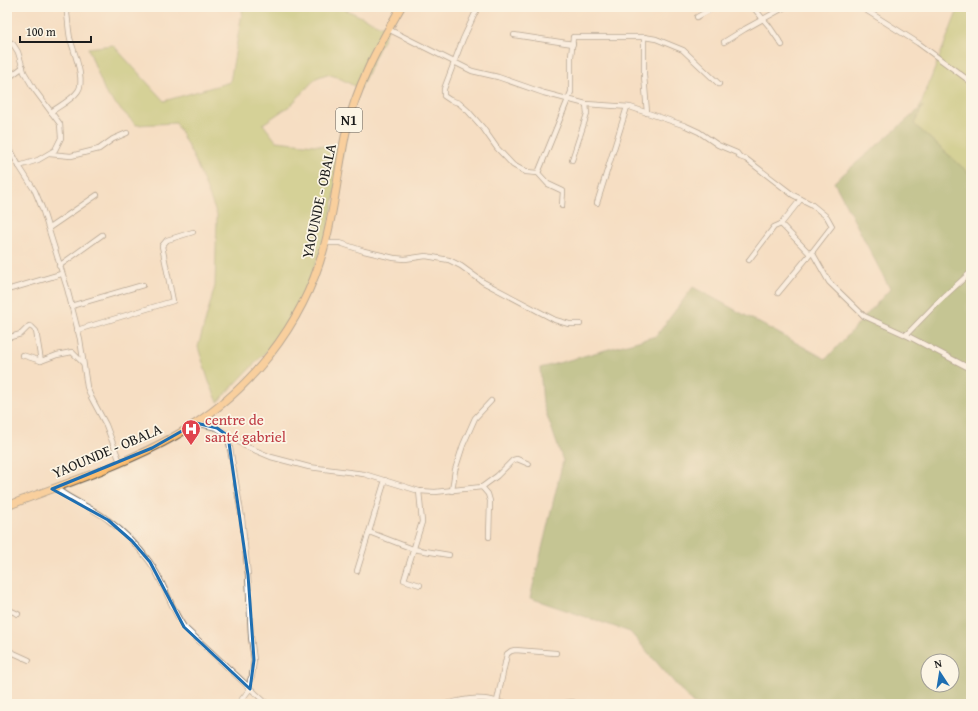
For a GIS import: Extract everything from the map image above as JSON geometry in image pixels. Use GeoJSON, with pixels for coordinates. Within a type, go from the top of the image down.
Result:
{"type":"FeatureCollection","features":[{"type":"Feature","properties":{"kind":"highway","name":"YAOUNDE - OBALA"},"geometry":{"type":"LineString","coordinates":[[7,506],[120,462],[176,436],[217,408],[248,380],[277,347],[303,303],[317,272],[325,243],[346,131],[353,107],[370,64],[401,7]]}},
{"type":"Feature","properties":{"kind":"street"},"geometry":{"type":"LineString","coordinates":[[51,112],[78,91],[81,85],[78,59],[70,37],[66,7]]}},
{"type":"Feature","properties":{"kind":"street"},"geometry":{"type":"LineString","coordinates":[[478,7],[463,39],[444,89],[444,96],[459,103],[468,111],[483,128],[497,148],[513,164],[526,172],[538,173],[548,184],[563,191],[562,206]]}},
{"type":"Feature","properties":{"kind":"street"},"geometry":{"type":"LineString","coordinates":[[697,17],[715,7]]}},
{"type":"Feature","properties":{"kind":"street"},"geometry":{"type":"LineString","coordinates":[[753,7],[782,45]]}},
{"type":"Feature","properties":{"kind":"street"},"geometry":{"type":"LineString","coordinates":[[724,42],[785,7]]}},
{"type":"Feature","properties":{"kind":"street"},"geometry":{"type":"LineString","coordinates":[[861,7],[918,43],[971,82]]}},
{"type":"Feature","properties":{"kind":"street"},"geometry":{"type":"LineString","coordinates":[[388,29],[472,71],[498,77],[544,93],[586,104],[627,107],[646,113],[699,132],[718,145],[737,153],[740,157],[746,159],[792,195],[801,199],[827,217],[832,226],[778,293]]}},
{"type":"Feature","properties":{"kind":"street"},"geometry":{"type":"LineString","coordinates":[[514,35],[573,44]]}},
{"type":"Feature","properties":{"kind":"street"},"geometry":{"type":"LineString","coordinates":[[538,173],[571,92],[571,57],[573,38],[644,37],[656,39],[683,50],[719,84]]}},
{"type":"Feature","properties":{"kind":"street"},"geometry":{"type":"LineString","coordinates":[[644,37],[646,113]]}},
{"type":"Feature","properties":{"kind":"street"},"geometry":{"type":"LineString","coordinates":[[7,40],[13,44],[18,52],[23,67],[34,89],[60,124],[61,138],[55,150],[38,160],[19,166]]}},
{"type":"Feature","properties":{"kind":"street"},"geometry":{"type":"LineString","coordinates":[[7,79],[23,67]]}},
{"type":"Feature","properties":{"kind":"street"},"geometry":{"type":"LineString","coordinates":[[572,160],[587,114],[586,104]]}},
{"type":"Feature","properties":{"kind":"street"},"geometry":{"type":"LineString","coordinates":[[597,203],[627,107]]}},
{"type":"Feature","properties":{"kind":"street"},"geometry":{"type":"LineString","coordinates":[[49,154],[71,156],[99,149],[113,139],[127,133]]}},
{"type":"Feature","properties":{"kind":"street"},"geometry":{"type":"LineString","coordinates":[[7,142],[19,166],[35,191],[49,228],[77,330],[87,386],[106,426],[120,462]]}},
{"type":"Feature","properties":{"kind":"street"},"geometry":{"type":"LineString","coordinates":[[49,228],[97,195]]}},
{"type":"Feature","properties":{"kind":"street"},"geometry":{"type":"LineString","coordinates":[[749,260],[774,227],[781,224],[801,199]]}},
{"type":"Feature","properties":{"kind":"street"},"geometry":{"type":"LineString","coordinates":[[781,224],[811,253],[829,282],[864,316],[906,335],[971,369]]}},
{"type":"Feature","properties":{"kind":"street"},"geometry":{"type":"LineString","coordinates":[[77,330],[173,301],[162,246],[167,240],[192,232]]}},
{"type":"Feature","properties":{"kind":"street"},"geometry":{"type":"LineString","coordinates":[[59,266],[102,235]]}},
{"type":"Feature","properties":{"kind":"street"},"geometry":{"type":"LineString","coordinates":[[325,243],[340,243],[394,258],[405,259],[426,256],[449,260],[461,266],[482,282],[555,320],[569,324],[580,324]]}},
{"type":"Feature","properties":{"kind":"street"},"geometry":{"type":"LineString","coordinates":[[906,335],[938,302],[971,272]]}},
{"type":"Feature","properties":{"kind":"street"},"geometry":{"type":"LineString","coordinates":[[7,290],[61,274]]}},
{"type":"Feature","properties":{"kind":"street"},"geometry":{"type":"LineString","coordinates":[[71,306],[143,285]]}},
{"type":"Feature","properties":{"kind":"street"},"geometry":{"type":"LineString","coordinates":[[7,338],[21,334],[29,326],[32,327],[36,331],[41,361]]}},
{"type":"Feature","properties":{"kind":"street"},"geometry":{"type":"LineString","coordinates":[[22,355],[41,361],[57,355],[72,352],[83,363]]}},
{"type":"Feature","properties":{"kind":"street"},"geometry":{"type":"LineString","coordinates":[[452,491],[455,470],[463,445],[475,418],[491,401]]}},
{"type":"Feature","properties":{"kind":"street"},"geometry":{"type":"LineString","coordinates":[[196,423],[217,428],[228,436],[258,452],[284,461],[323,470],[364,474],[419,491],[452,491],[482,487],[497,476],[513,460],[517,459],[529,464]]}},
{"type":"Feature","properties":{"kind":"street"},"geometry":{"type":"LineString","coordinates":[[228,436],[240,504],[248,576],[251,637],[254,660],[250,680],[250,689],[238,704]]}},
{"type":"Feature","properties":{"kind":"street"},"geometry":{"type":"LineString","coordinates":[[357,571],[385,480]]}},
{"type":"Feature","properties":{"kind":"street"},"geometry":{"type":"LineString","coordinates":[[482,487],[488,494],[490,501],[489,537]]}},
{"type":"Feature","properties":{"kind":"street"},"geometry":{"type":"LineString","coordinates":[[52,489],[60,491],[108,520],[132,541],[150,562],[184,627],[267,704]]}},
{"type":"Feature","properties":{"kind":"street"},"geometry":{"type":"LineString","coordinates":[[419,491],[422,522],[404,580],[420,584]]}},
{"type":"Feature","properties":{"kind":"street"},"geometry":{"type":"LineString","coordinates":[[369,532],[413,549],[448,555]]}},
{"type":"Feature","properties":{"kind":"street"},"geometry":{"type":"LineString","coordinates":[[7,609],[18,614]]}},
{"type":"Feature","properties":{"kind":"street"},"geometry":{"type":"LineString","coordinates":[[7,650],[29,660]]}},
{"type":"Feature","properties":{"kind":"street"},"geometry":{"type":"LineString","coordinates":[[497,701],[509,652],[515,650],[556,653]]}},
{"type":"Feature","properties":{"kind":"street"},"geometry":{"type":"LineString","coordinates":[[446,704],[476,698],[497,701],[505,704]]}},
{"type":"Feature","properties":{"kind":"street"},"geometry":{"type":"LineString","coordinates":[[556,704],[573,702]]}},
{"type":"Feature","properties":{"kind":"highlighted area"},"geometry":{"type":"Polygon","coordinates":[[[196,423],[217,428],[228,436],[248,575],[254,660],[250,689],[184,627],[150,562],[132,541],[108,520],[52,489],[152,448],[196,423]]]}},
{"type":"Feature","properties":{"kind":"green space"},"geometry":{"type":"Polygon","coordinates":[[[243,7],[340,7],[388,29],[360,89],[337,77],[327,74],[316,78],[291,105],[263,124],[276,141],[344,148],[327,235],[302,299],[281,336],[218,402],[209,382],[198,347],[215,286],[217,215],[195,160],[176,123],[136,125],[106,94],[88,48],[113,45],[164,101],[230,82],[243,7]]]}},
{"type":"Feature","properties":{"kind":"green space"},"geometry":{"type":"Polygon","coordinates":[[[959,7],[971,7],[971,175],[913,124],[959,7]]]}},
{"type":"Feature","properties":{"kind":"green space"},"geometry":{"type":"Polygon","coordinates":[[[923,106],[914,124],[971,175],[971,704],[693,704],[630,632],[530,598],[563,461],[543,404],[540,368],[656,336],[693,287],[826,359],[890,289],[834,182],[923,106]]]}},
{"type":"Feature","properties":{"kind":"place","name":"centre de santé gabriel"},"geometry":{"type":"Point","coordinates":[191,446]}}]}
